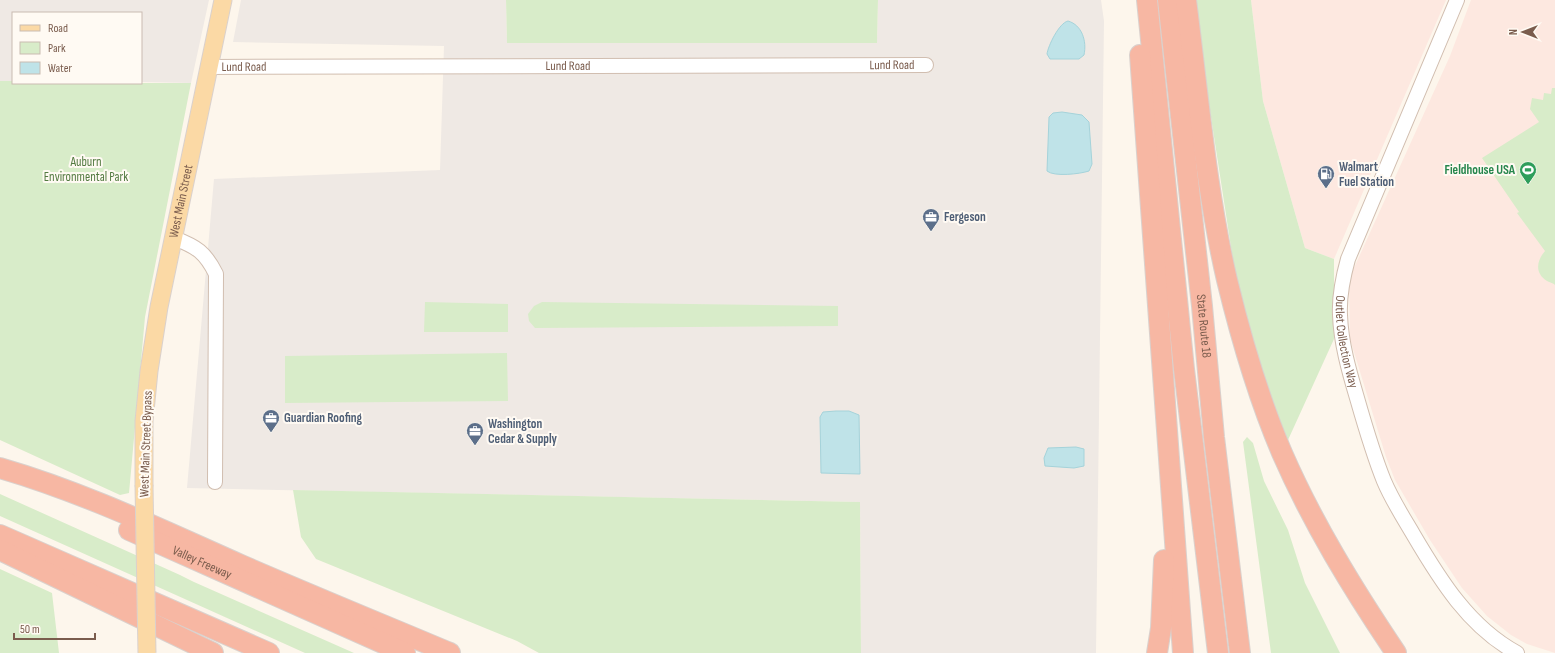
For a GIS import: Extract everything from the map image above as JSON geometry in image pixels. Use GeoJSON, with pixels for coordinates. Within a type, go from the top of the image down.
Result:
{"type":"FeatureCollection","features":[{"type":"Feature","properties":{"kind":"highway"},"geometry":{"type":"LineString","coordinates":[[1139,0],[1141,63],[1183,653]]}},
{"type":"Feature","properties":{"kind":"highway","name":"State Route 18"},"geometry":{"type":"LineString","coordinates":[[1147,0],[1184,369],[1218,653]]}},
{"type":"Feature","properties":{"kind":"highway","name":"State Route 18"},"geometry":{"type":"LineString","coordinates":[[1168,0],[1240,653]]}},
{"type":"Feature","properties":{"kind":"highway"},"geometry":{"type":"LineString","coordinates":[[1186,0],[1210,181],[1227,279],[1265,409],[1282,452],[1322,534],[1370,614],[1396,653]]}},
{"type":"Feature","properties":{"kind":"highway"},"geometry":{"type":"LineString","coordinates":[[1208,372],[1216,401],[1251,653]]}},
{"type":"Feature","properties":{"kind":"highway"},"geometry":{"type":"LineString","coordinates":[[1156,653],[1161,628],[1164,576],[1164,402]]}},
{"type":"Feature","properties":{"kind":"highway"},"geometry":{"type":"LineString","coordinates":[[0,469],[35,478],[131,516],[450,653]]}},
{"type":"Feature","properties":{"kind":"highway","name":"Valley Freeway"},"geometry":{"type":"LineString","coordinates":[[0,469],[191,558],[405,653]]}},
{"type":"Feature","properties":{"kind":"highway"},"geometry":{"type":"LineString","coordinates":[[0,535],[269,653]]}},
{"type":"Feature","properties":{"kind":"highway"},"geometry":{"type":"LineString","coordinates":[[0,550],[213,653]]}},
{"type":"Feature","properties":{"kind":"main road","name":"West Main Street"},"geometry":{"type":"LineString","coordinates":[[174,238],[223,0]]}},
{"type":"Feature","properties":{"kind":"main road","name":"West Main Street Bypass"},"geometry":{"type":"LineString","coordinates":[[147,653],[144,421],[149,371],[159,307],[174,238]]}},
{"type":"Feature","properties":{"kind":"street","name":"Outlet Collection Way"},"geometry":{"type":"LineString","coordinates":[[1457,0],[1348,258],[1343,278],[1340,315],[1343,342],[1350,374],[1363,420],[1388,490],[1423,550],[1455,598],[1480,626],[1517,653]]}},
{"type":"Feature","properties":{"kind":"street","name":"Lund Road"},"geometry":{"type":"LineString","coordinates":[[209,67],[926,65]]}},
{"type":"Feature","properties":{"kind":"street","name":"West Main Street"},"geometry":{"type":"LineString","coordinates":[[174,238],[190,244],[202,252],[216,274],[215,482]]}},
{"type":"Feature","properties":{"kind":"shaded area"},"geometry":{"type":"Polygon","coordinates":[[[0,0],[209,0],[191,83],[142,82],[142,12],[12,12],[12,81],[0,81],[0,0]]]}},
{"type":"Feature","properties":{"kind":"shaded area"},"geometry":{"type":"Polygon","coordinates":[[[241,0],[506,0],[507,43],[877,43],[878,0],[1101,0],[1104,21],[1096,653],[861,653],[860,502],[187,488],[214,179],[440,170],[444,46],[233,42],[241,0]]]}},
{"type":"Feature","properties":{"kind":"shaded area"},"geometry":{"type":"Polygon","coordinates":[[[1251,0],[1446,0],[1334,259],[1305,248],[1263,101],[1251,0]]]}},
{"type":"Feature","properties":{"kind":"shaded area"},"geometry":{"type":"Polygon","coordinates":[[[1471,0],[1555,0],[1555,653],[1527,644],[1511,635],[1487,616],[1462,588],[1430,540],[1395,480],[1386,457],[1350,339],[1349,279],[1450,56],[1471,0]]]}},
{"type":"Feature","properties":{"kind":"green space"},"geometry":{"type":"Polygon","coordinates":[[[506,0],[878,0],[877,43],[507,43],[506,0]]]}},
{"type":"Feature","properties":{"kind":"green space"},"geometry":{"type":"Polygon","coordinates":[[[1193,0],[1251,0],[1263,101],[1305,248],[1334,259],[1334,339],[1288,440],[1275,412],[1239,299],[1193,0]]]}},
{"type":"Feature","properties":{"kind":"green space","name":"Auburn Environmental Park"},"geometry":{"type":"Polygon","coordinates":[[[0,81],[12,81],[12,84],[191,83],[145,317],[129,493],[120,495],[0,440],[0,81]]]}},
{"type":"Feature","properties":{"kind":"green space","name":"Fieldhouse USA"},"geometry":{"type":"Polygon","coordinates":[[[1552,88],[1555,88],[1555,285],[1547,281],[1540,274],[1538,266],[1540,258],[1545,251],[1517,213],[1519,212],[1482,158],[1539,122],[1530,109],[1532,98],[1543,100],[1544,93],[1551,94],[1552,88]]]}},
{"type":"Feature","properties":{"kind":"green space"},"geometry":{"type":"Polygon","coordinates":[[[425,302],[508,304],[508,332],[424,332],[425,302]]]}},
{"type":"Feature","properties":{"kind":"green space"},"geometry":{"type":"Polygon","coordinates":[[[542,302],[838,306],[838,326],[535,328],[529,321],[528,314],[534,306],[542,302]]]}},
{"type":"Feature","properties":{"kind":"green space"},"geometry":{"type":"Polygon","coordinates":[[[507,353],[508,401],[285,403],[285,356],[507,353]]]}},
{"type":"Feature","properties":{"kind":"green space"},"geometry":{"type":"Polygon","coordinates":[[[1247,437],[1253,443],[1264,481],[1288,530],[1305,583],[1340,653],[1271,653],[1243,442],[1247,437]]]}},
{"type":"Feature","properties":{"kind":"green space"},"geometry":{"type":"Polygon","coordinates":[[[293,490],[860,502],[861,653],[539,653],[517,641],[316,559],[301,537],[293,490]]]}},
{"type":"Feature","properties":{"kind":"green space"},"geometry":{"type":"Polygon","coordinates":[[[0,494],[354,653],[305,653],[0,516],[0,494]]]}},
{"type":"Feature","properties":{"kind":"green space"},"geometry":{"type":"Polygon","coordinates":[[[0,569],[52,593],[59,653],[0,653],[0,569]]]}},
{"type":"Feature","properties":{"kind":"water"},"geometry":{"type":"Polygon","coordinates":[[[1068,21],[1077,26],[1082,34],[1085,44],[1084,55],[1079,59],[1050,59],[1047,54],[1049,46],[1061,26],[1068,21]]]}},
{"type":"Feature","properties":{"kind":"water"},"geometry":{"type":"Polygon","coordinates":[[[1062,112],[1082,115],[1089,122],[1092,164],[1089,171],[1074,174],[1055,174],[1047,171],[1049,117],[1053,113],[1062,112]]]}},
{"type":"Feature","properties":{"kind":"water"},"geometry":{"type":"Polygon","coordinates":[[[849,411],[859,415],[860,474],[821,473],[820,417],[823,412],[849,411]]]}},
{"type":"Feature","properties":{"kind":"water"},"geometry":{"type":"Polygon","coordinates":[[[1076,447],[1084,449],[1084,466],[1074,468],[1045,466],[1044,458],[1048,448],[1076,447]]]}},
{"type":"Feature","properties":{"kind":"place","name":"Fieldhouse USA"},"geometry":{"type":"Point","coordinates":[1528,185]}},
{"type":"Feature","properties":{"kind":"place","name":"Walmart Fuel Station"},"geometry":{"type":"Point","coordinates":[1326,189]}},
{"type":"Feature","properties":{"kind":"place","name":"Fergeson"},"geometry":{"type":"Point","coordinates":[931,232]}},
{"type":"Feature","properties":{"kind":"place","name":"Guardian Roofing"},"geometry":{"type":"Point","coordinates":[271,433]}},
{"type":"Feature","properties":{"kind":"place","name":"Washington Cedar & Supply"},"geometry":{"type":"Point","coordinates":[475,446]}}]}
